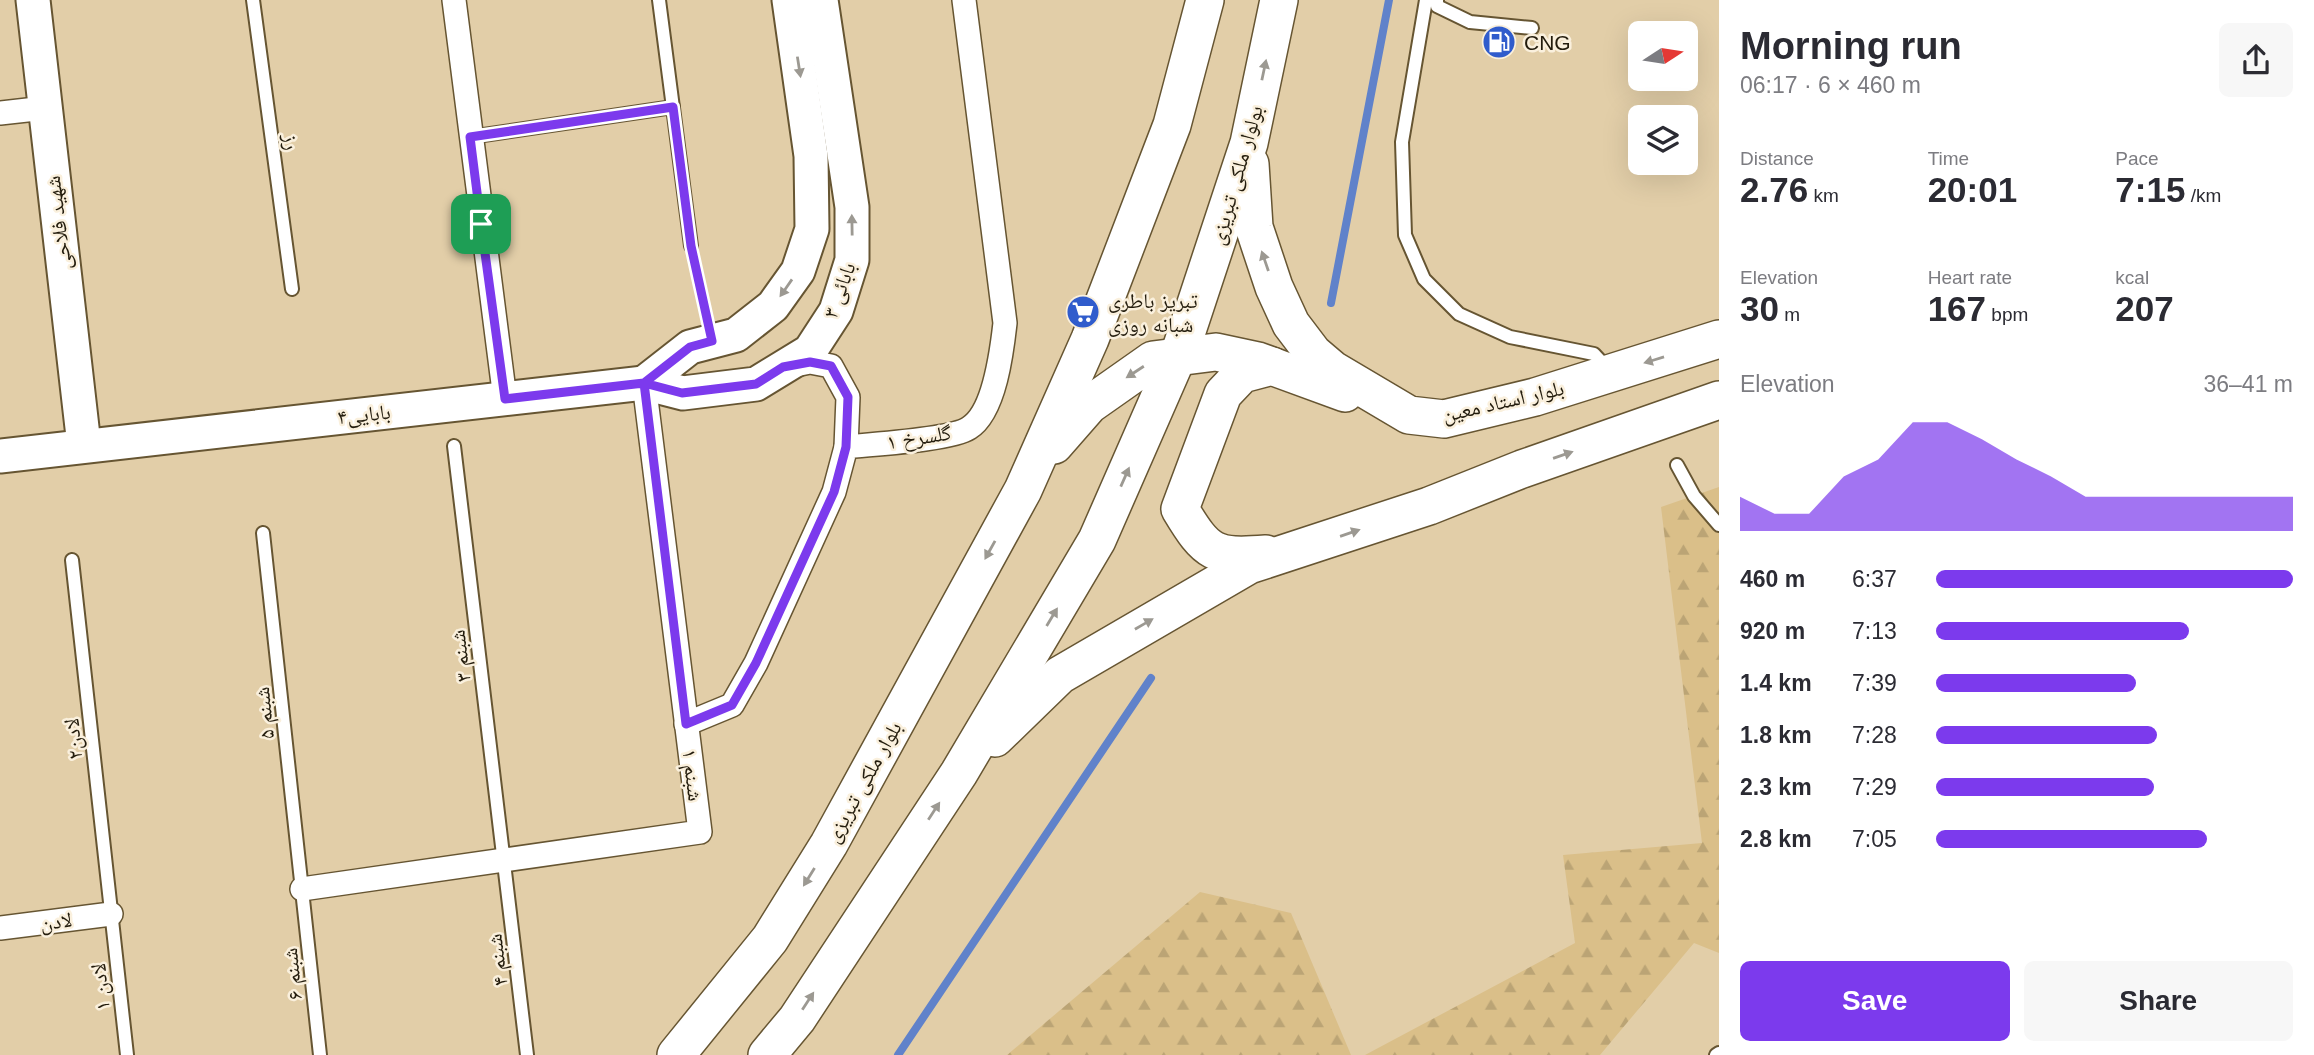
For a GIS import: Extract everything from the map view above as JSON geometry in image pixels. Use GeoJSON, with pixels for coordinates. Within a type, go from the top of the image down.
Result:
{"type":"FeatureCollection","features":[{"type":"Feature","properties":{"kind":"main road","name":"شهید فلاحی"},"geometry":{"type":"LineString","coordinates":[[33,0],[84,445]]}},
{"type":"Feature","properties":{"kind":"main road"},"geometry":{"type":"LineString","coordinates":[[644,383],[690,347],[736,335],[773,306],[798,271],[812,229],[811,156],[789,0]]}},
{"type":"Feature","properties":{"kind":"main road","name":"بابائی ۳"},"geometry":{"type":"LineString","coordinates":[[644,383],[682,393],[756,384],[810,351],[836,312],[852,260],[852,207],[821,0]]}},
{"type":"Feature","properties":{"kind":"main road"},"geometry":{"type":"LineString","coordinates":[[1026,481],[1090,339],[1172,125],[1206,0]]}},
{"type":"Feature","properties":{"kind":"main road","name":"بولوار ملکی تبریزی"},"geometry":{"type":"LineString","coordinates":[[959,773],[1097,540],[1182,346],[1249,144],[1279,0]]}},
{"type":"Feature","properties":{"kind":"main road","name":"بلوار استاد معین"},"geometry":{"type":"LineString","coordinates":[[1249,144],[1254,228],[1274,287],[1291,324],[1313,354],[1333,370],[1409,415],[1444,419],[1535,397],[1719,340]]}},
{"type":"Feature","properties":{"kind":"main road"},"geometry":{"type":"LineString","coordinates":[[1026,481],[1089,405],[1153,360],[1216,352],[1272,366],[1409,415]]}},
{"type":"Feature","properties":{"kind":"main road"},"geometry":{"type":"LineString","coordinates":[[1272,366],[1242,374],[1223,394],[1180,509],[1198,539],[1227,557],[1289,553]]}},
{"type":"Feature","properties":{"kind":"main road","name":"بابایی۴"},"geometry":{"type":"LineString","coordinates":[[0,456],[644,383]]}},
{"type":"Feature","properties":{"kind":"main road"},"geometry":{"type":"LineString","coordinates":[[767,1055],[797,1019],[959,773],[1060,675],[1249,565],[1429,506],[1522,469],[1719,400]]}},
{"type":"Feature","properties":{"kind":"main road","name":"بلوار ملکى تبریزى"},"geometry":{"type":"LineString","coordinates":[[676,1055],[770,939],[830,844],[1026,481]]}},
{"type":"Feature","properties":{"kind":"street"},"geometry":{"type":"LineString","coordinates":[[454,0],[505,399]]}},
{"type":"Feature","properties":{"kind":"street","name":"گلسرخ ۱"},"geometry":{"type":"LineString","coordinates":[[846,447],[970,428],[986,405],[1000,364],[1005,323],[964,0]]}},
{"type":"Feature","properties":{"kind":"street"},"geometry":{"type":"LineString","coordinates":[[0,113],[45,108]]}},
{"type":"Feature","properties":{"kind":"street"},"geometry":{"type":"LineString","coordinates":[[686,724],[732,705],[756,663],[834,492],[846,447],[848,397],[831,366],[810,362],[783,367]]}},
{"type":"Feature","properties":{"kind":"street","name":"شبنم ۱"},"geometry":{"type":"LineString","coordinates":[[504,861],[700,832],[644,383]]}},
{"type":"Feature","properties":{"kind":"street"},"geometry":{"type":"LineString","coordinates":[[302,889],[504,861]]}},
{"type":"Feature","properties":{"kind":"street","name":"لادن"},"geometry":{"type":"LineString","coordinates":[[0,928],[111,914]]}},
{"type":"Feature","properties":{"kind":"lane","name":"رز"},"geometry":{"type":"LineString","coordinates":[[253,0],[292,289]]}},
{"type":"Feature","properties":{"kind":"lane"},"geometry":{"type":"LineString","coordinates":[[659,0],[691,246]]}},
{"type":"Feature","properties":{"kind":"lane"},"geometry":{"type":"LineString","coordinates":[[1426,0],[1402,142],[1405,235],[1423,279],[1460,314],[1510,337],[1594,354],[1612,373]]}},
{"type":"Feature","properties":{"kind":"lane"},"geometry":{"type":"LineString","coordinates":[[1437,0],[1437,6],[1470,22],[1532,28]]}},
{"type":"Feature","properties":{"kind":"lane"},"geometry":{"type":"LineString","coordinates":[[470,137],[673,107]]}},
{"type":"Feature","properties":{"kind":"lane","name":"شبنم ۳"},"geometry":{"type":"LineString","coordinates":[[454,446],[504,861]]}},
{"type":"Feature","properties":{"kind":"lane"},"geometry":{"type":"LineString","coordinates":[[1677,465],[1694,496],[1719,525]]}},
{"type":"Feature","properties":{"kind":"lane","name":"شبنم ۵"},"geometry":{"type":"LineString","coordinates":[[264,533],[302,889]]}},
{"type":"Feature","properties":{"kind":"lane","name":"لادن۲"},"geometry":{"type":"LineString","coordinates":[[72,559],[111,914]]}},
{"type":"Feature","properties":{"kind":"lane","name":"شبنم ۴"},"geometry":{"type":"LineString","coordinates":[[504,861],[527,1055]]}},
{"type":"Feature","properties":{"kind":"lane","name":"شبنم ۶"},"geometry":{"type":"LineString","coordinates":[[302,889],[320,1055]]}},
{"type":"Feature","properties":{"kind":"lane","name":"لادن ۱"},"geometry":{"type":"LineString","coordinates":[[111,914],[127,1055]]}},
{"type":"Feature","properties":{"kind":"path"},"geometry":{"type":"LineString","coordinates":[[691,246],[712,341]]}},
{"type":"Feature","properties":{"kind":"green space"},"geometry":{"type":"Polygon","coordinates":[[[1719,487],[1719,953],[1694,943],[1600,1055],[1365,1055],[1575,943],[1563,855],[1702,843],[1661,507],[1719,487]]]}},
{"type":"Feature","properties":{"kind":"green space"},"geometry":{"type":"Polygon","coordinates":[[[1200,892],[1291,913],[1351,1055],[1007,1055],[1200,892]]]}},
{"type":"Feature","properties":{"kind":"waterway"},"geometry":{"type":"LineString","coordinates":[[1331,303],[1389,0]]}},
{"type":"Feature","properties":{"kind":"waterway"},"geometry":{"type":"LineString","coordinates":[[898,1055],[1151,678]]}},
{"type":"Feature","properties":{"kind":"place","name":"CNG"},"geometry":{"type":"Point","coordinates":[1499,42]}},
{"type":"Feature","properties":{"kind":"place","name":"تبریز باطری شبانه روزی"},"geometry":{"type":"Point","coordinates":[1083,312]}},
{"type":"Feature","properties":{"kind":"route"},"geometry":{"type":"LineString","coordinates":[[481,224],[470,137],[673,107],[691,246],[712,341],[690,347],[644,383],[682,393],[756,384],[783,367],[810,362],[831,366],[848,397],[846,447],[834,492],[756,663],[732,705],[686,724],[644,383],[505,399],[481,224]]}}]}
